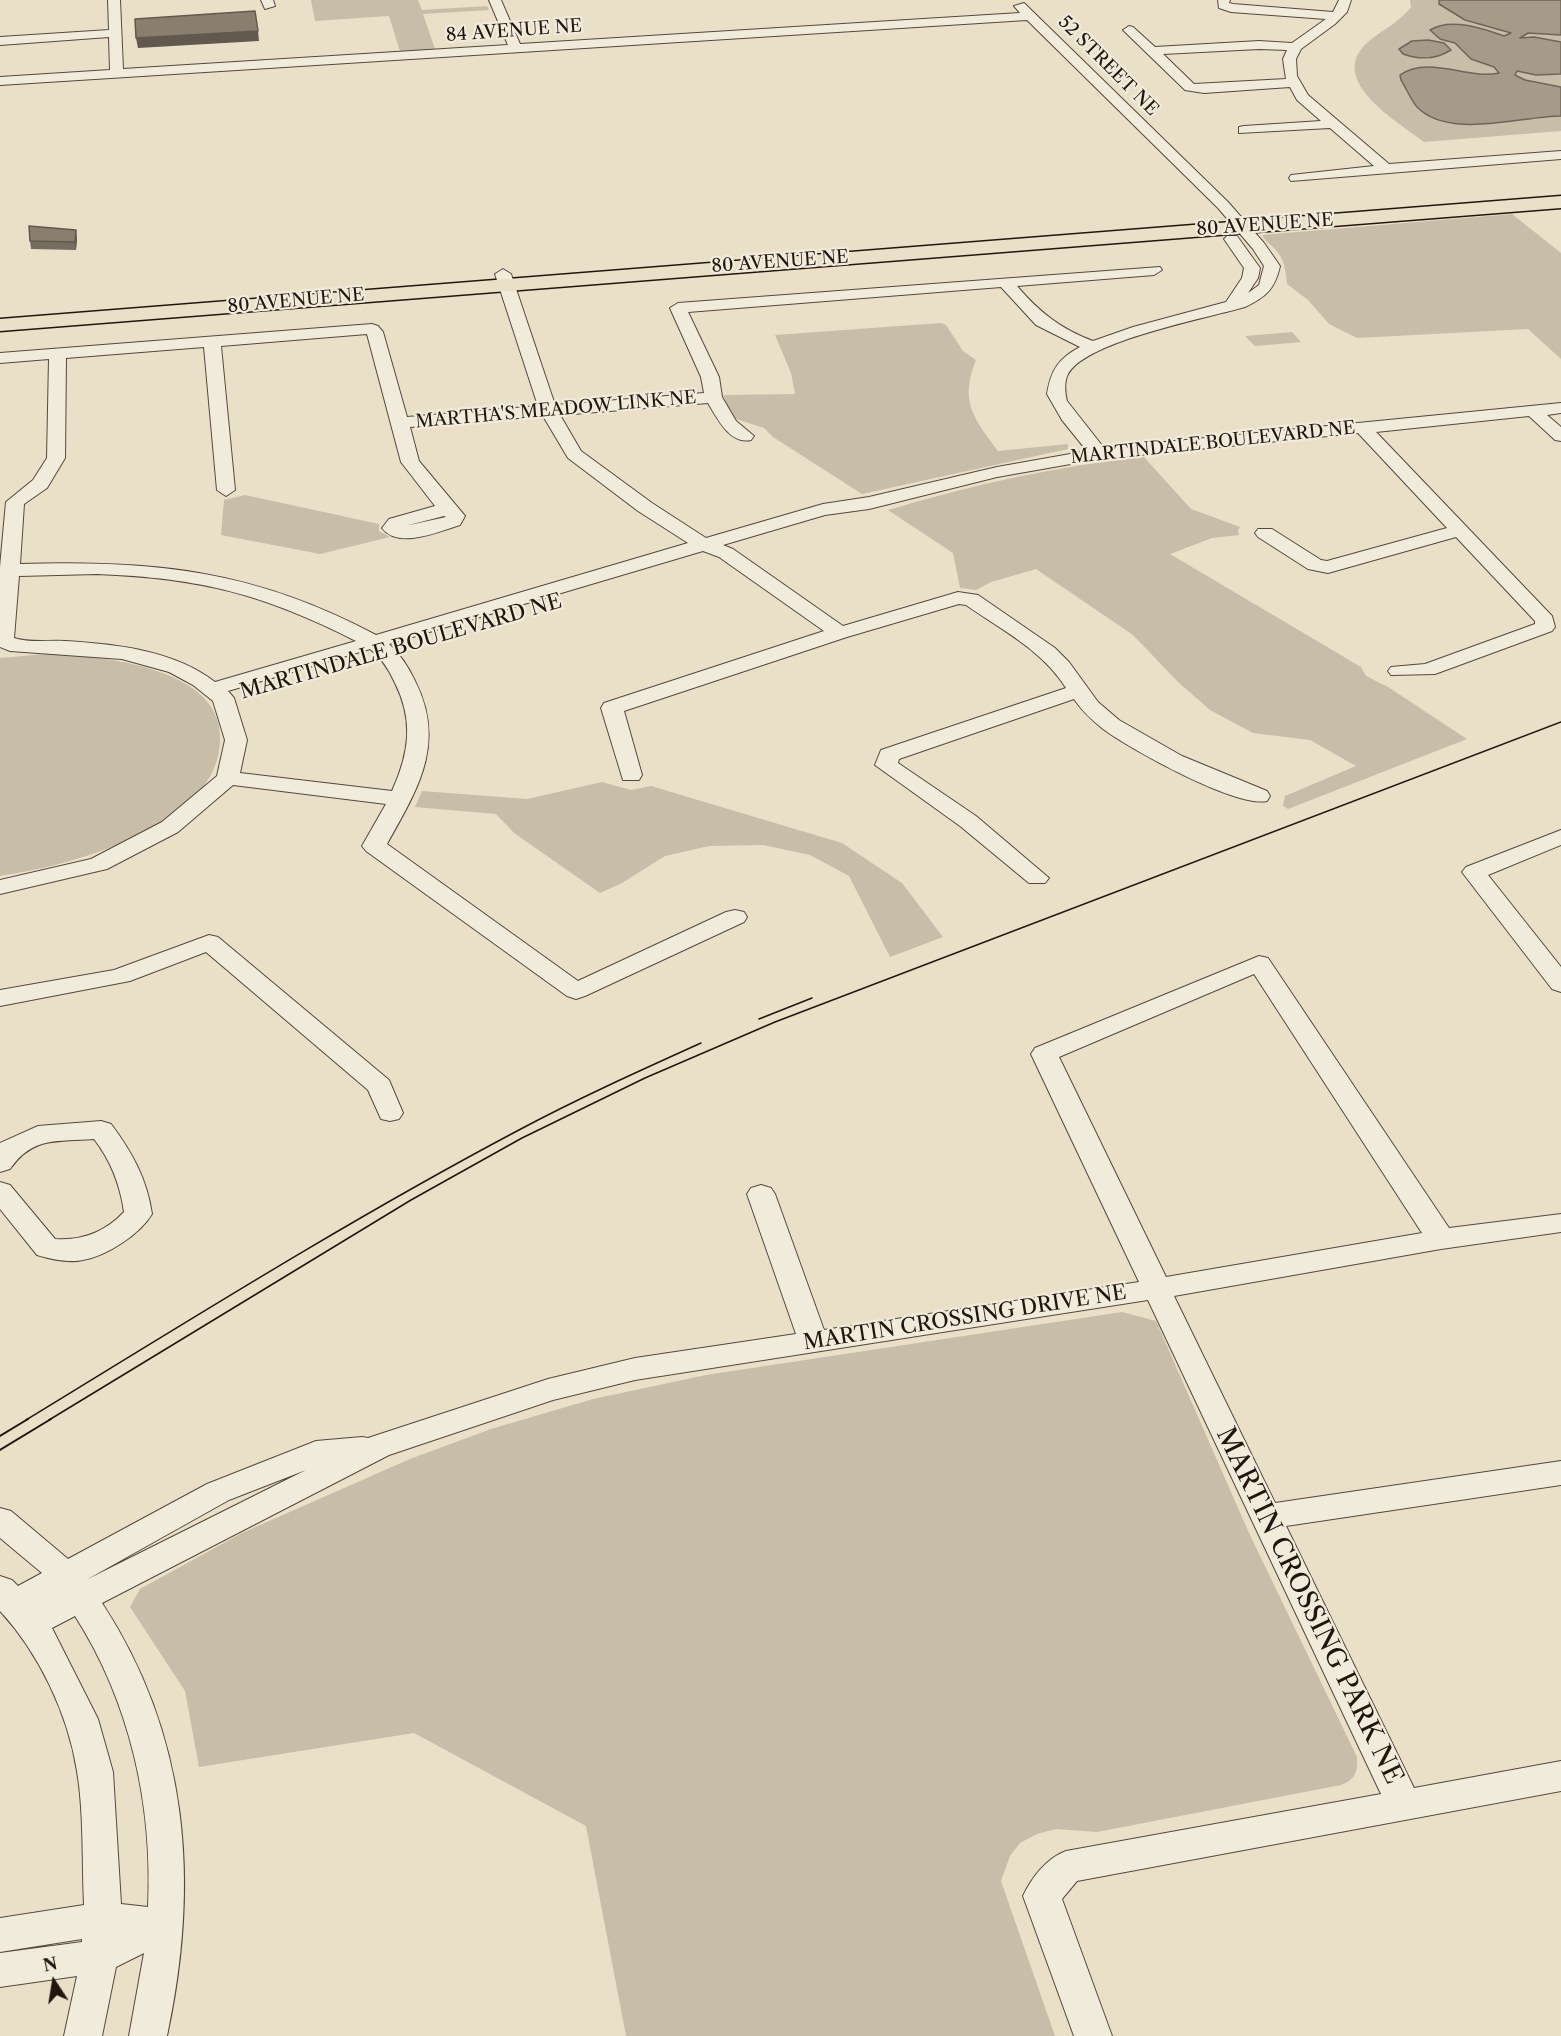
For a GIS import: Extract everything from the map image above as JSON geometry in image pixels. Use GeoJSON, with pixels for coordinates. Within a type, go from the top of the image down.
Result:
{"type":"FeatureCollection","features":[{"type":"Feature","properties":{"kind":"main road","name":"80 AVENUE NE"},"geometry":{"type":"LineString","coordinates":[[0,325],[400,292],[481,292],[507,285],[1222,219],[1561,194]]}},
{"type":"Feature","properties":{"kind":"main road","name":"80 AVENUE NE"},"geometry":{"type":"LineString","coordinates":[[0,310],[53,305],[507,285],[1137,235],[1195,235],[1222,219],[1561,202]]}},
{"type":"Feature","properties":{"kind":"street"},"geometry":{"type":"LineString","coordinates":[[114,0],[117,74]]}},
{"type":"Feature","properties":{"kind":"street"},"geometry":{"type":"LineString","coordinates":[[495,0],[516,49]]}},
{"type":"Feature","properties":{"kind":"street","name":"52 STREET NE"},"geometry":{"type":"LineString","coordinates":[[1014,0],[1175,160],[1222,219]]}},
{"type":"Feature","properties":{"kind":"street"},"geometry":{"type":"LineString","coordinates":[[1224,0],[1223,5],[1232,8],[1336,16]]}},
{"type":"Feature","properties":{"kind":"street"},"geometry":{"type":"LineString","coordinates":[[1345,0],[1345,6],[1336,16],[1294,47],[1289,61],[1292,83],[1302,97],[1386,169]]}},
{"type":"Feature","properties":{"kind":"street","name":"84 AVENUE NE"},"geometry":{"type":"LineString","coordinates":[[0,81],[1031,16]]}},
{"type":"Feature","properties":{"kind":"street"},"geometry":{"type":"LineString","coordinates":[[1129,30],[1190,87],[1204,89],[1292,83]]}},
{"type":"Feature","properties":{"kind":"street"},"geometry":{"type":"LineString","coordinates":[[0,41],[115,33]]}},
{"type":"Feature","properties":{"kind":"street"},"geometry":{"type":"LineString","coordinates":[[1152,51],[1259,45],[1294,47]]}},
{"type":"Feature","properties":{"kind":"street"},"geometry":{"type":"LineString","coordinates":[[1244,130],[1333,124]]}},
{"type":"Feature","properties":{"kind":"street"},"geometry":{"type":"LineString","coordinates":[[1296,178],[1311,174],[1561,155]]}},
{"type":"Feature","properties":{"kind":"street","name":"52 STREET NE"},"geometry":{"type":"LineString","coordinates":[[1175,160],[1191,193],[1222,219]]}},
{"type":"Feature","properties":{"kind":"street"},"geometry":{"type":"LineString","coordinates":[[1099,453],[1063,407],[1056,394],[1057,381],[1062,370],[1074,357],[1092,346],[1233,304],[1250,278],[1252,268],[1222,219]]}},
{"type":"Feature","properties":{"kind":"street"},"geometry":{"type":"LineString","coordinates":[[745,436],[729,424],[713,397],[710,377],[678,308],[1154,270]]}},
{"type":"Feature","properties":{"kind":"street"},"geometry":{"type":"LineString","coordinates":[[1005,282],[1037,320],[1060,335],[1092,346]]}},
{"type":"Feature","properties":{"kind":"street"},"geometry":{"type":"LineString","coordinates":[[507,285],[548,409],[574,454],[645,507],[830,636]]}},
{"type":"Feature","properties":{"kind":"street"},"geometry":{"type":"LineString","coordinates":[[0,358],[372,329],[375,332],[410,462],[447,509]]}},
{"type":"Feature","properties":{"kind":"street"},"geometry":{"type":"LineString","coordinates":[[212,340],[226,490]]}},
{"type":"Feature","properties":{"kind":"street"},"geometry":{"type":"LineString","coordinates":[[58,353],[56,458],[40,484],[7,502],[8,570],[3,608],[4,639],[10,645],[105,649],[162,662],[218,693]]}},
{"type":"Feature","properties":{"kind":"street","name":"MARTHA'S MEADOW LINK NE"},"geometry":{"type":"LineString","coordinates":[[398,423],[713,397]]}},
{"type":"Feature","properties":{"kind":"street","name":"MARTINDALE BOULEVARD NE"},"geometry":{"type":"LineString","coordinates":[[228,778],[236,740],[218,693],[711,552],[844,517],[869,503],[997,472],[1099,453],[1561,408]]}},
{"type":"Feature","properties":{"kind":"street"},"geometry":{"type":"LineString","coordinates":[[1532,410],[1561,436]]}},
{"type":"Feature","properties":{"kind":"street"},"geometry":{"type":"LineString","coordinates":[[1362,427],[1545,620],[1545,627],[1428,670],[1398,671]]}},
{"type":"Feature","properties":{"kind":"street"},"geometry":{"type":"LineString","coordinates":[[1264,533],[1316,565],[1328,567],[1393,547],[1459,531]]}},
{"type":"Feature","properties":{"kind":"street"},"geometry":{"type":"LineString","coordinates":[[8,570],[87,567],[153,570],[219,578],[264,591],[303,606],[380,647],[410,690],[420,726],[416,754],[401,799],[374,846],[576,991],[735,917]]}},
{"type":"Feature","properties":{"kind":"street"},"geometry":{"type":"LineString","coordinates":[[631,775],[612,708],[830,636],[958,598],[971,599],[1058,662],[1077,691],[1096,712],[1124,733],[1226,787],[1259,796]]}},
{"type":"Feature","properties":{"kind":"street"},"geometry":{"type":"LineString","coordinates":[[1037,878],[968,821],[886,765],[889,755],[1077,691]]}},
{"type":"Feature","properties":{"kind":"street"},"geometry":{"type":"LineString","coordinates":[[0,887],[99,864],[170,827],[228,778],[401,799]]}},
{"type":"Feature","properties":{"kind":"street"},"geometry":{"type":"LineString","coordinates":[[1561,837],[1474,872],[1561,984]]}},
{"type":"Feature","properties":{"kind":"street"},"geometry":{"type":"LineString","coordinates":[[0,998],[121,976],[209,942],[380,1086],[390,1113]]}},
{"type":"Feature","properties":{"kind":"street","name":"MARTIN CROSSING PARK NE"},"geometry":{"type":"LineString","coordinates":[[1092,2036],[1042,1896],[1066,1867],[1403,1803],[1044,1054],[1259,963],[1441,1239]]}},
{"type":"Feature","properties":{"kind":"street"},"geometry":{"type":"LineString","coordinates":[[0,1164],[12,1146],[38,1135],[101,1130],[117,1149],[136,1189],[138,1214],[124,1229],[81,1251],[47,1248],[0,1191]]}},
{"type":"Feature","properties":{"kind":"street"},"geometry":{"type":"LineString","coordinates":[[761,1194],[813,1341]]}},
{"type":"Feature","properties":{"kind":"street","name":"MARTIN CROSSING DRIVE NE"},"geometry":{"type":"LineString","coordinates":[[16,1605],[72,1586],[378,1447],[548,1390],[635,1369],[1157,1288],[1441,1239],[1561,1223]]}},
{"type":"Feature","properties":{"kind":"street"},"geometry":{"type":"LineString","coordinates":[[1266,1517],[1561,1473]]}},
{"type":"Feature","properties":{"kind":"street"},"geometry":{"type":"LineString","coordinates":[[0,1520],[72,1586],[134,1695],[148,1747],[163,1821],[166,1925],[161,1974],[148,2036]]}},
{"type":"Feature","properties":{"kind":"street"},"geometry":{"type":"LineString","coordinates":[[16,1605],[50,1654],[81,1719],[95,1773],[101,1937],[83,2036]]}},
{"type":"Feature","properties":{"kind":"street"},"geometry":{"type":"LineString","coordinates":[[1403,1803],[1561,1776]]}},
{"type":"Feature","properties":{"kind":"street"},"geometry":{"type":"LineString","coordinates":[[0,1970],[101,1937],[166,1925]]}},
{"type":"Feature","properties":{"kind":"street"},"geometry":{"type":"LineString","coordinates":[[0,1935],[101,1937]]}},
{"type":"Feature","properties":{"kind":"shaded area"},"geometry":{"type":"Polygon","coordinates":[[[311,0],[418,0],[422,10],[487,6],[489,10],[423,14],[435,49],[400,51],[389,16],[315,21],[311,0]]]}},
{"type":"Feature","properties":{"kind":"shaded area"},"geometry":{"type":"Polygon","coordinates":[[[1410,0],[1561,0],[1561,131],[1424,142],[1383,111],[1360,85],[1355,71],[1357,56],[1368,42],[1407,12],[1411,7],[1410,0]]]}},
{"type":"Feature","properties":{"kind":"shaded area"},"geometry":{"type":"Polygon","coordinates":[[[1439,0],[1561,0],[1561,35],[1528,33],[1520,38],[1534,37],[1561,42],[1561,74],[1536,75],[1517,71],[1515,75],[1525,80],[1561,87],[1561,116],[1466,124],[1431,117],[1417,107],[1400,75],[1411,69],[1436,67],[1475,73],[1499,73],[1494,67],[1471,59],[1455,43],[1440,39],[1430,30],[1438,26],[1457,24],[1504,36],[1511,33],[1465,20],[1439,4],[1439,0]]]}},
{"type":"Feature","properties":{"kind":"shaded area"},"geometry":{"type":"Polygon","coordinates":[[[1428,40],[1444,43],[1451,50],[1439,56],[1421,58],[1403,54],[1399,49],[1412,41],[1428,40]]]}},
{"type":"Feature","properties":{"kind":"shaded area"},"geometry":{"type":"Polygon","coordinates":[[[1512,214],[1561,253],[1561,359],[1528,329],[1357,338],[1329,324],[1308,300],[1287,284],[1281,257],[1262,235],[1512,214]]]}},
{"type":"Feature","properties":{"kind":"shaded area"},"geometry":{"type":"Polygon","coordinates":[[[941,323],[946,325],[963,351],[976,360],[971,374],[969,398],[976,419],[998,451],[1068,444],[1068,449],[862,494],[773,437],[764,428],[733,418],[723,395],[795,394],[791,373],[775,335],[941,323]]]}},
{"type":"Feature","properties":{"kind":"shaded area"},"geometry":{"type":"Polygon","coordinates":[[[1292,332],[1301,342],[1255,346],[1245,336],[1292,332]]]}},
{"type":"Feature","properties":{"kind":"shaded area"},"geometry":{"type":"Polygon","coordinates":[[[1144,457],[1191,509],[1240,527],[1239,535],[1212,538],[1170,554],[1361,667],[1366,676],[1388,687],[1467,739],[1288,809],[1283,806],[1285,796],[1356,766],[1310,740],[1253,733],[1210,710],[1178,682],[1133,635],[1036,569],[991,582],[976,590],[960,588],[953,553],[888,510],[951,492],[1014,478],[1144,457]]]}},
{"type":"Feature","properties":{"kind":"shaded area"},"geometry":{"type":"Polygon","coordinates":[[[245,495],[379,524],[379,531],[390,537],[320,554],[221,535],[224,500],[245,495]]]}},
{"type":"Feature","properties":{"kind":"shaded area"},"geometry":{"type":"Polygon","coordinates":[[[56,653],[132,664],[184,683],[204,698],[216,717],[220,742],[215,767],[202,788],[182,807],[134,837],[82,858],[0,876],[0,658],[56,653]]]}},
{"type":"Feature","properties":{"kind":"shaded area"},"geometry":{"type":"Polygon","coordinates":[[[602,782],[631,790],[651,786],[842,843],[902,883],[943,937],[890,957],[849,876],[810,855],[763,845],[709,846],[665,856],[622,883],[600,893],[514,833],[496,814],[415,807],[422,791],[527,799],[602,782]]]}},
{"type":"Feature","properties":{"kind":"shaded area"},"geometry":{"type":"Polygon","coordinates":[[[1122,1312],[1156,1321],[1249,1533],[1357,1757],[1357,1767],[1355,1775],[1341,1785],[1097,1832],[1056,1829],[1037,1834],[1020,1843],[1010,1856],[1001,1881],[1055,2036],[626,2036],[586,1826],[414,1733],[199,1767],[185,1691],[130,1607],[140,1589],[242,1533],[410,1459],[491,1429],[593,1399],[706,1375],[1122,1312]]]}},
{"type":"Feature","properties":{"kind":"building"},"geometry":{"type":"Polygon","coordinates":[[[255,11],[258,31],[136,38],[135,19],[255,11]]]}},
{"type":"Feature","properties":{"kind":"building"},"geometry":{"type":"Polygon","coordinates":[[[29,226],[76,230],[75,242],[30,241],[29,226]]]}},
{"type":"Feature","properties":{"kind":"tram line"},"geometry":{"type":"LineString","coordinates":[[49,1420],[411,1200],[522,1138],[645,1078],[775,1022],[1561,722]]}},
{"type":"Feature","properties":{"kind":"tram line"},"geometry":{"type":"LineString","coordinates":[[759,1019],[812,998]]}},
{"type":"Feature","properties":{"kind":"tram line"},"geometry":{"type":"LineString","coordinates":[[26,1420],[269,1272],[454,1165],[562,1108],[701,1043]]}},
{"type":"Feature","properties":{"kind":"tram line"},"geometry":{"type":"LineString","coordinates":[[0,1436],[28,1419]]}},
{"type":"Feature","properties":{"kind":"tram line"},"geometry":{"type":"LineString","coordinates":[[0,1450],[51,1419]]}}]}
